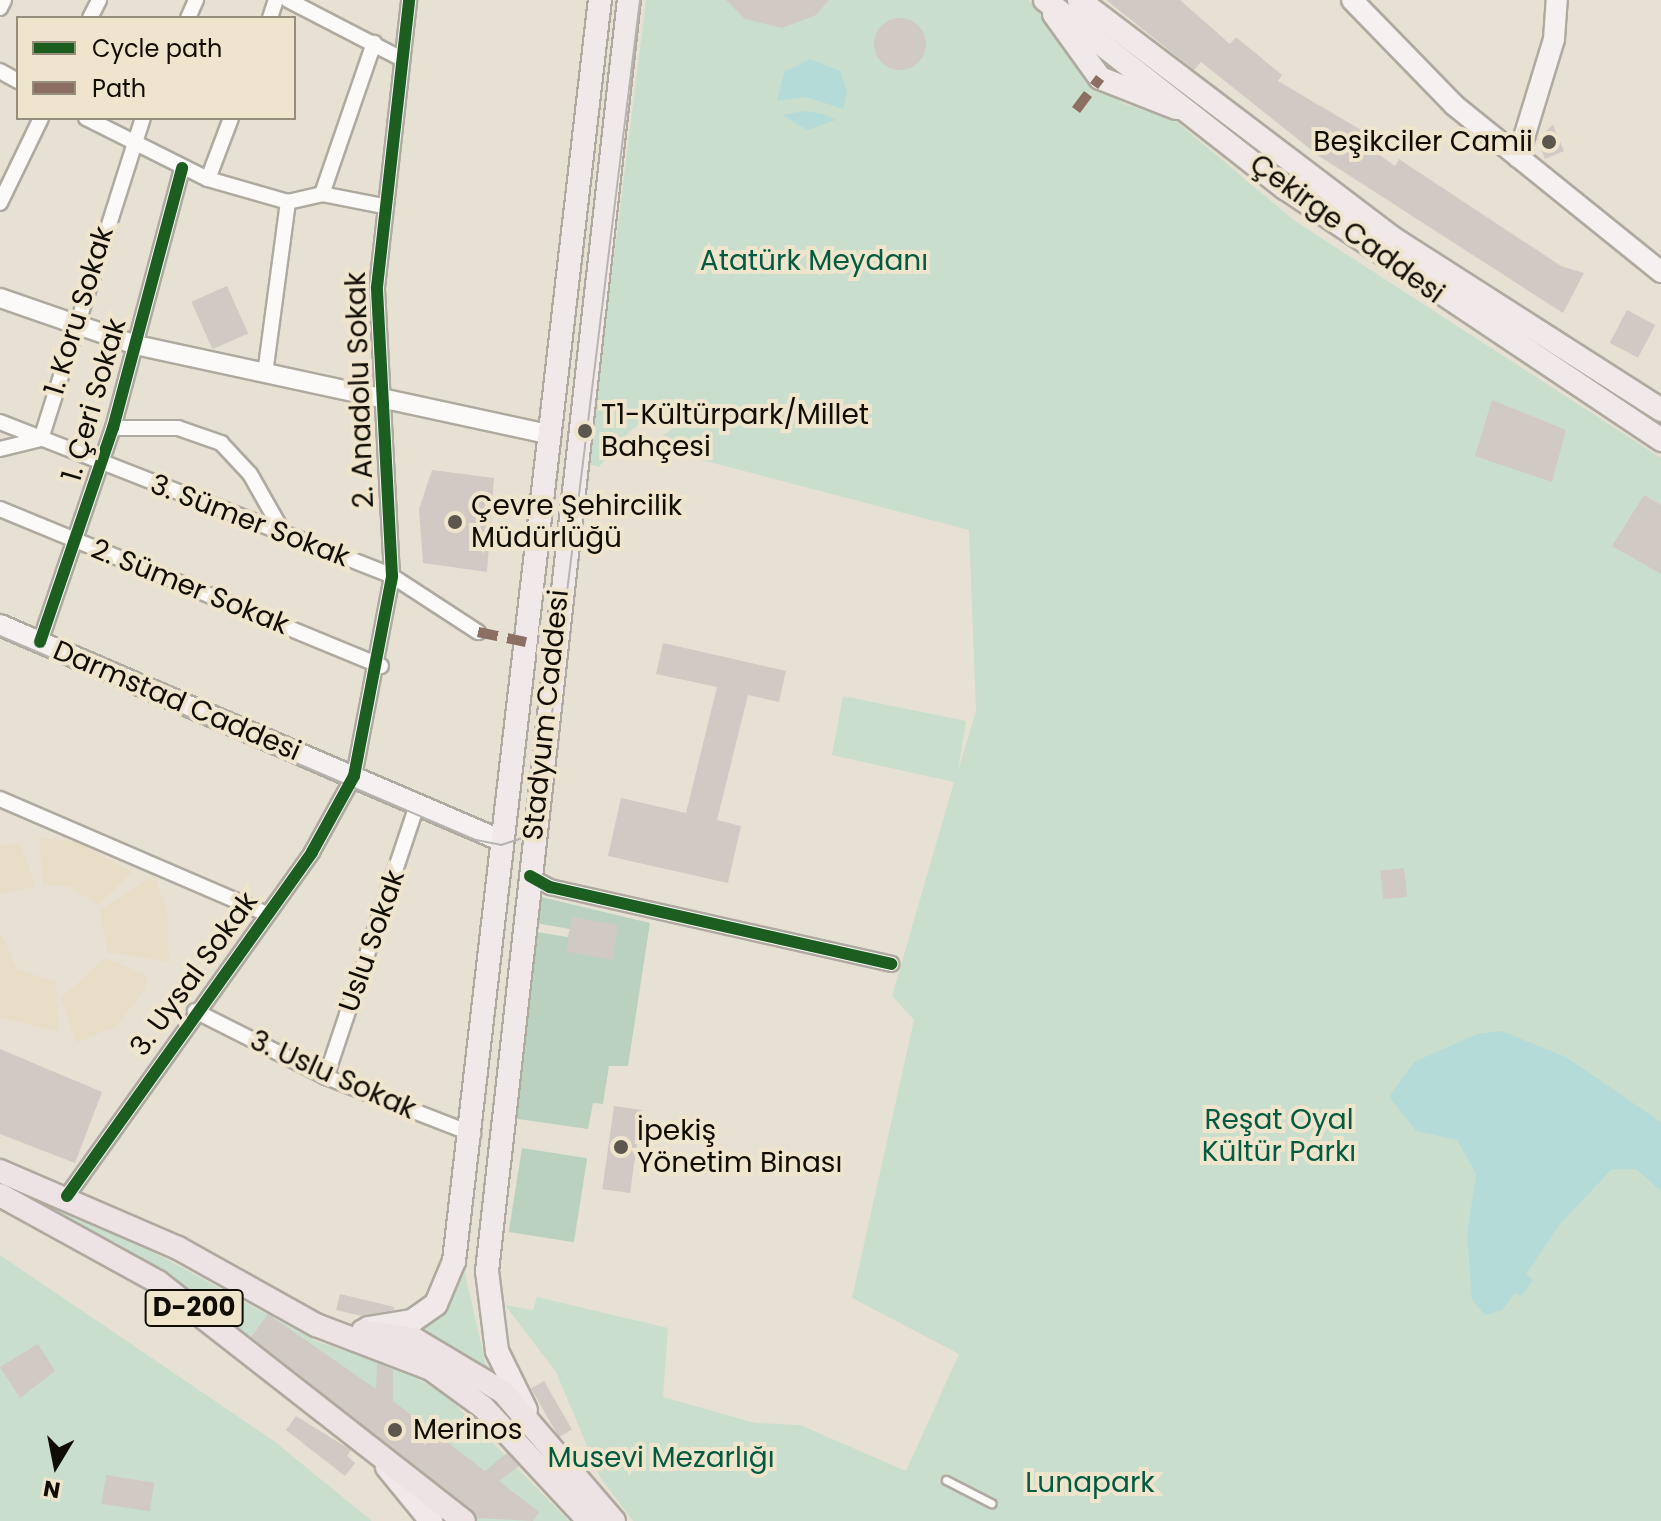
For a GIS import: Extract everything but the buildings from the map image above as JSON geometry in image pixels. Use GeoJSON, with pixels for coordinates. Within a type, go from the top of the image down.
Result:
{"type":"FeatureCollection","features":[{"type":"Feature","properties":{"kind":"highway","name":"D-200"},"geometry":{"type":"LineString","coordinates":[[0,1171],[67,1196],[316,1325]]}},
{"type":"Feature","properties":{"kind":"highway","name":"D-200"},"geometry":{"type":"LineString","coordinates":[[1,1196],[158,1282],[371,1447]]}},
{"type":"Feature","properties":{"kind":"highway"},"geometry":{"type":"LineString","coordinates":[[316,1325],[414,1339],[464,1363],[533,1422],[614,1521]]}},
{"type":"Feature","properties":{"kind":"highway"},"geometry":{"type":"LineString","coordinates":[[316,1325],[431,1369],[483,1407],[589,1521]]}},
{"type":"Feature","properties":{"kind":"highway"},"geometry":{"type":"LineString","coordinates":[[371,1447],[446,1521]]}},
{"type":"Feature","properties":{"kind":"highway"},"geometry":{"type":"LineString","coordinates":[[371,1447],[464,1521]]}},
{"type":"Feature","properties":{"kind":"main road"},"geometry":{"type":"LineString","coordinates":[[316,1325],[383,1329],[436,1304],[454,1261],[473,1134],[547,434],[600,0]]}},
{"type":"Feature","properties":{"kind":"main road","name":"Stadyum Caddesi"},"geometry":{"type":"LineString","coordinates":[[533,1422],[497,1351],[487,1271],[629,0]]}},
{"type":"Feature","properties":{"kind":"main road","name":"Çekirge Caddesi"},"geometry":{"type":"LineString","coordinates":[[1079,0],[1394,239],[1661,410]]}},
{"type":"Feature","properties":{"kind":"main road"},"geometry":{"type":"LineString","coordinates":[[1352,0],[1454,105],[1661,272]]}},
{"type":"Feature","properties":{"kind":"main road"},"geometry":{"type":"LineString","coordinates":[[1518,157],[1554,39],[1554,0]]}},
{"type":"Feature","properties":{"kind":"main road","name":"Çekirge Caddesi"},"geometry":{"type":"LineString","coordinates":[[1046,1],[1401,270],[1661,440]]}},
{"type":"Feature","properties":{"kind":"main road","name":"Darmstad Caddesi"},"geometry":{"type":"LineString","coordinates":[[0,625],[502,841]]}},
{"type":"Feature","properties":{"kind":"main road"},"geometry":{"type":"LineString","coordinates":[[371,1447],[431,1521]]}},
{"type":"Feature","properties":{"kind":"street"},"geometry":{"type":"LineString","coordinates":[[0,8],[4,0]]}},
{"type":"Feature","properties":{"kind":"street"},"geometry":{"type":"LineString","coordinates":[[288,0],[402,59]]}},
{"type":"Feature","properties":{"kind":"street","name":"2. Anadolu Sokak"},"geometry":{"type":"LineString","coordinates":[[354,776],[381,666],[392,576],[379,397],[384,206],[409,0]]}},
{"type":"Feature","properties":{"kind":"street"},"geometry":{"type":"LineString","coordinates":[[322,194],[374,43]]}},
{"type":"Feature","properties":{"kind":"street"},"geometry":{"type":"LineString","coordinates":[[0,203],[40,120]]}},
{"type":"Feature","properties":{"kind":"street"},"geometry":{"type":"LineString","coordinates":[[90,120],[208,179],[288,202],[322,194],[384,206]]}},
{"type":"Feature","properties":{"kind":"street","name":"1. Koru Sokak"},"geometry":{"type":"LineString","coordinates":[[41,439],[73,324],[142,120]]}},
{"type":"Feature","properties":{"kind":"street"},"geometry":{"type":"LineString","coordinates":[[208,179],[230,120]]}},
{"type":"Feature","properties":{"kind":"street","name":"1. Çeri Sokak"},"geometry":{"type":"LineString","coordinates":[[40,642],[113,428],[182,168]]}},
{"type":"Feature","properties":{"kind":"street"},"geometry":{"type":"LineString","coordinates":[[265,374],[288,202]]}},
{"type":"Feature","properties":{"kind":"street"},"geometry":{"type":"LineString","coordinates":[[0,298],[136,345],[547,434]]}},
{"type":"Feature","properties":{"kind":"street","name":"3. Sümer Sokak"},"geometry":{"type":"LineString","coordinates":[[0,422],[392,576],[478,632]]}},
{"type":"Feature","properties":{"kind":"street"},"geometry":{"type":"LineString","coordinates":[[113,428],[178,428],[221,443],[250,474],[284,534]]}},
{"type":"Feature","properties":{"kind":"street"},"geometry":{"type":"LineString","coordinates":[[0,449],[41,439]]}},
{"type":"Feature","properties":{"kind":"street","name":"2. Sümer Sokak"},"geometry":{"type":"LineString","coordinates":[[0,509],[381,666]]}},
{"type":"Feature","properties":{"kind":"street","name":"3. Uysal Sokak"},"geometry":{"type":"LineString","coordinates":[[67,1196],[195,1011],[267,914],[354,776]]}},
{"type":"Feature","properties":{"kind":"street"},"geometry":{"type":"LineString","coordinates":[[0,799],[267,914]]}},
{"type":"Feature","properties":{"kind":"street","name":"Uslu Sokak"},"geometry":{"type":"LineString","coordinates":[[326,1077],[417,805]]}},
{"type":"Feature","properties":{"kind":"street"},"geometry":{"type":"LineString","coordinates":[[530,876],[550,887],[891,964]]}},
{"type":"Feature","properties":{"kind":"street","name":"3. Uslu Sokak"},"geometry":{"type":"LineString","coordinates":[[195,1011],[326,1077],[473,1134]]}},
{"type":"Feature","properties":{"kind":"lane"},"geometry":{"type":"LineString","coordinates":[[946,1480],[991,1503]]}},
{"type":"Feature","properties":{"kind":"shaded area"},"geometry":{"type":"Polygon","coordinates":[[[39,838],[75,841],[132,872],[99,905],[68,886],[43,885],[39,838]]]}},
{"type":"Feature","properties":{"kind":"shaded area"},"geometry":{"type":"Polygon","coordinates":[[[20,843],[35,886],[0,894],[0,846],[20,843]]]}},
{"type":"Feature","properties":{"kind":"shaded area"},"geometry":{"type":"Polygon","coordinates":[[[154,876],[167,909],[169,962],[108,952],[100,910],[154,876]]]}},
{"type":"Feature","properties":{"kind":"shaded area"},"geometry":{"type":"Polygon","coordinates":[[[0,931],[17,969],[56,982],[58,1032],[0,1017],[0,931]]]}},
{"type":"Feature","properties":{"kind":"shaded area"},"geometry":{"type":"Polygon","coordinates":[[[105,958],[148,976],[145,989],[117,1026],[76,1043],[61,998],[105,958]]]}},
{"type":"Feature","properties":{"kind":"green space","name":"Reşat Oyal Kültür Parkı"},"geometry":{"type":"Polygon","coordinates":[[[646,0],[1028,0],[1059,28],[1071,61],[1097,87],[1127,105],[1165,112],[1295,221],[1661,458],[1661,1521],[633,1521],[600,1477],[556,1372],[505,1305],[533,1310],[537,1297],[668,1328],[663,1397],[755,1423],[800,1425],[906,1471],[959,1354],[852,1298],[914,1020],[892,996],[954,782],[832,755],[843,696],[966,721],[958,771],[976,711],[969,530],[648,446],[683,421],[672,403],[631,430],[599,467],[588,464],[646,0]]]}},
{"type":"Feature","properties":{"kind":"green space"},"geometry":{"type":"Polygon","coordinates":[[[537,896],[650,923],[628,1066],[609,1066],[603,1104],[593,1103],[588,1129],[511,1118],[537,932],[568,937],[570,929],[535,923],[537,896]]]}},
{"type":"Feature","properties":{"kind":"green space"},"geometry":{"type":"Polygon","coordinates":[[[522,1148],[587,1158],[574,1242],[509,1232],[522,1148]]]}},
{"type":"Feature","properties":{"kind":"green space"},"geometry":{"type":"Polygon","coordinates":[[[0,1185],[157,1254],[316,1341],[404,1371],[446,1395],[569,1521],[472,1521],[0,1185]]]}},
{"type":"Feature","properties":{"kind":"green space"},"geometry":{"type":"Polygon","coordinates":[[[0,1255],[274,1441],[372,1521],[0,1521],[0,1255]]]}},
{"type":"Feature","properties":{"kind":"green space"},"geometry":{"type":"Polygon","coordinates":[[[464,1269],[485,1361],[505,1404],[393,1336],[440,1314],[464,1269]]]}},
{"type":"Feature","properties":{"kind":"water"},"geometry":{"type":"Polygon","coordinates":[[[810,59],[840,71],[847,91],[843,109],[806,97],[777,101],[784,72],[810,59]]]}},
{"type":"Feature","properties":{"kind":"water"},"geometry":{"type":"Polygon","coordinates":[[[805,111],[836,120],[807,130],[782,115],[805,111]]]}},
{"type":"Feature","properties":{"kind":"water"},"geometry":{"type":"Polygon","coordinates":[[[1502,1031],[1566,1057],[1661,1122],[1661,1191],[1636,1169],[1612,1169],[1560,1224],[1526,1274],[1533,1280],[1521,1297],[1515,1293],[1502,1310],[1485,1315],[1472,1300],[1467,1235],[1476,1174],[1457,1140],[1416,1131],[1389,1097],[1414,1062],[1477,1034],[1502,1031]]]}},
{"type":"Feature","properties":{"kind":"tram line"},"geometry":{"type":"LineString","coordinates":[[0,636],[476,840],[501,845],[520,839],[540,811],[640,0]]}},
{"type":"Feature","properties":{"kind":"marked path"},"geometry":{"type":"LineString","coordinates":[[1076,110],[1100,78]]}},
{"type":"Feature","properties":{"kind":"marked path"},"geometry":{"type":"LineString","coordinates":[[478,632],[526,642]]}},
{"type":"Feature","properties":{"kind":"cycle path"},"geometry":{"type":"LineString","coordinates":[[67,1196],[312,852],[354,776],[392,576],[377,287],[409,0]]}},
{"type":"Feature","properties":{"kind":"cycle path"},"geometry":{"type":"LineString","coordinates":[[40,642],[113,428],[182,168]]}},
{"type":"Feature","properties":{"kind":"cycle path"},"geometry":{"type":"LineString","coordinates":[[530,876],[550,887],[891,964]]}},
{"type":"Feature","properties":{"kind":"place","name":"Beşikciler Camii"},"geometry":{"type":"Point","coordinates":[1549,142]}},
{"type":"Feature","properties":{"kind":"place","name":"T1-Kültürpark/Millet Bahçesi"},"geometry":{"type":"Point","coordinates":[585,431]}},
{"type":"Feature","properties":{"kind":"place","name":"Çevre Şehircilik Müdürlüğü"},"geometry":{"type":"Point","coordinates":[455,522]}},
{"type":"Feature","properties":{"kind":"place","name":"İpekiş Yönetim Binası"},"geometry":{"type":"Point","coordinates":[621,1147]}},
{"type":"Feature","properties":{"kind":"place","name":"Merinos"},"geometry":{"type":"Point","coordinates":[395,1430]}},
{"type":"Feature","properties":{"kind":"park label","name":"Atatürk Meydanı"},"geometry":{"type":"Point","coordinates":[814,261]}},
{"type":"Feature","properties":{"kind":"park label","name":"Musevi Mezarlığı"},"geometry":{"type":"Point","coordinates":[661,1458]}},
{"type":"Feature","properties":{"kind":"park label","name":"Lunapark"},"geometry":{"type":"Point","coordinates":[1090,1483]}}]}
